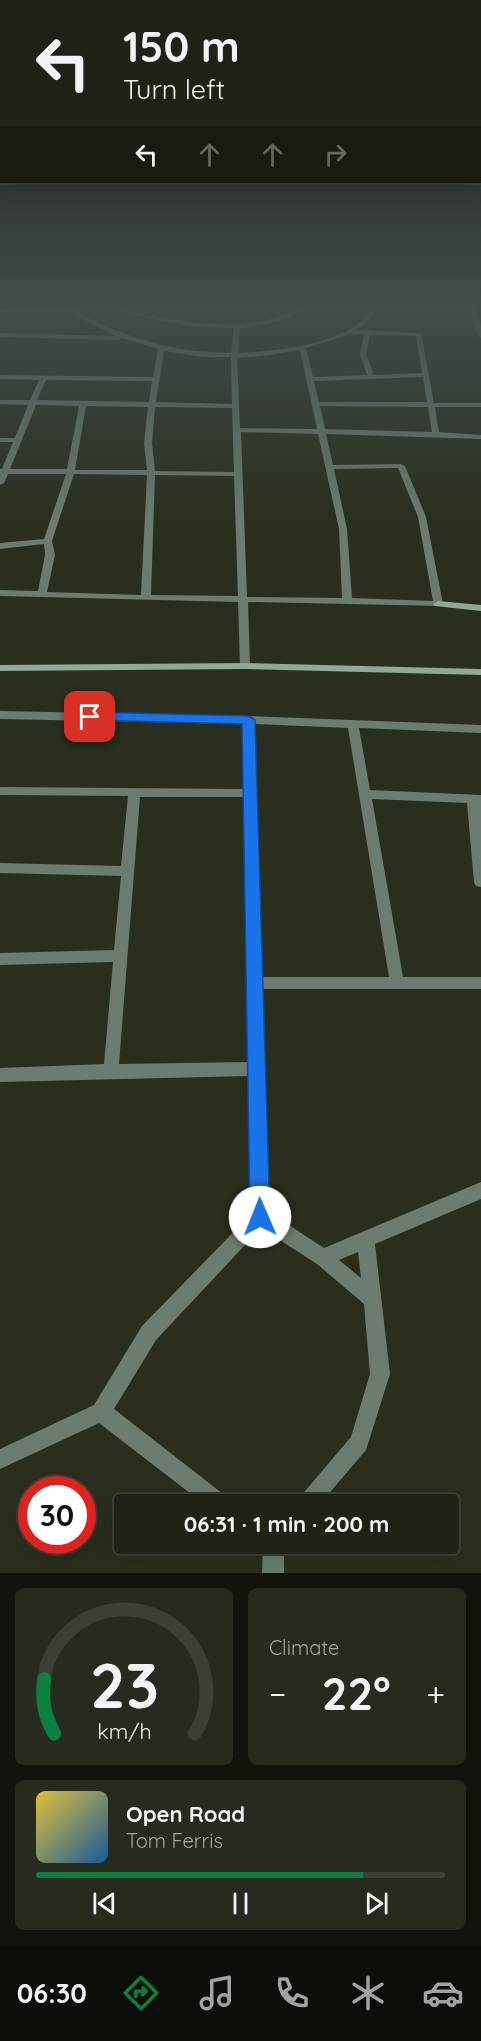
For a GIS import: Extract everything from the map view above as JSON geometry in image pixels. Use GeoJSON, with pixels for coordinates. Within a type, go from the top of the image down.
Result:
{"type":"FeatureCollection","features":[{"type":"Feature","properties":{"kind":"main road"},"geometry":{"type":"LineString","coordinates":[[438,604],[481,608]]}},
{"type":"Feature","properties":{"kind":"main road"},"geometry":{"type":"LineString","coordinates":[[0,668],[245,666],[481,672]]}},
{"type":"Feature","properties":{"kind":"street"},"geometry":{"type":"LineString","coordinates":[[0,483],[2,471],[43,378]]}},
{"type":"Feature","properties":{"kind":"street"},"geometry":{"type":"LineString","coordinates":[[89,378],[155,379],[148,443],[151,473],[146,598]]}},
{"type":"Feature","properties":{"kind":"street"},"geometry":{"type":"LineString","coordinates":[[235,378],[245,666]]}},
{"type":"Feature","properties":{"kind":"street"},"geometry":{"type":"LineString","coordinates":[[327,378],[309,379],[344,529],[347,601]]}},
{"type":"Feature","properties":{"kind":"street"},"geometry":{"type":"LineString","coordinates":[[427,378],[436,434]]}},
{"type":"Feature","properties":{"kind":"street"},"geometry":{"type":"LineString","coordinates":[[0,402],[236,406]]}},
{"type":"Feature","properties":{"kind":"street"},"geometry":{"type":"LineString","coordinates":[[42,594],[50,555],[48,541],[71,472],[83,403]]}},
{"type":"Feature","properties":{"kind":"street"},"geometry":{"type":"LineString","coordinates":[[315,404],[481,405]]}},
{"type":"Feature","properties":{"kind":"street"},"geometry":{"type":"LineString","coordinates":[[236,430],[481,437]]}},
{"type":"Feature","properties":{"kind":"street"},"geometry":{"type":"LineString","coordinates":[[0,440],[17,440]]}},
{"type":"Feature","properties":{"kind":"street"},"geometry":{"type":"LineString","coordinates":[[0,593],[241,601],[438,604],[422,517],[401,466],[329,468]]}},
{"type":"Feature","properties":{"kind":"street"},"geometry":{"type":"LineString","coordinates":[[2,471],[237,474]]}},
{"type":"Feature","properties":{"kind":"street"},"geometry":{"type":"LineString","coordinates":[[0,546],[48,541]]}},
{"type":"Feature","properties":{"kind":"street"},"geometry":{"type":"LineString","coordinates":[[0,715],[249,720],[481,729]]}},
{"type":"Feature","properties":{"kind":"street"},"geometry":{"type":"LineString","coordinates":[[0,1459],[101,1412],[149,1333],[260,1217],[249,720]]}},
{"type":"Feature","properties":{"kind":"street"},"geometry":{"type":"LineString","coordinates":[[353,724],[397,983]]}},
{"type":"Feature","properties":{"kind":"street"},"geometry":{"type":"LineString","coordinates":[[0,791],[250,793]]}},
{"type":"Feature","properties":{"kind":"street"},"geometry":{"type":"LineString","coordinates":[[111,1071],[134,792]]}},
{"type":"Feature","properties":{"kind":"street"},"geometry":{"type":"LineString","coordinates":[[365,794],[477,799],[481,882]]}},
{"type":"Feature","properties":{"kind":"street"},"geometry":{"type":"LineString","coordinates":[[0,868],[127,871]]}},
{"type":"Feature","properties":{"kind":"street"},"geometry":{"type":"LineString","coordinates":[[0,959],[121,956]]}},
{"type":"Feature","properties":{"kind":"street"},"geometry":{"type":"LineString","coordinates":[[254,983],[481,983]]}},
{"type":"Feature","properties":{"kind":"street"},"geometry":{"type":"LineString","coordinates":[[0,1075],[257,1069]]}},
{"type":"Feature","properties":{"kind":"street"},"geometry":{"type":"LineString","coordinates":[[323,1258],[481,1190]]}},
{"type":"Feature","properties":{"kind":"street"},"geometry":{"type":"LineString","coordinates":[[260,1217],[323,1258],[372,1300]]}},
{"type":"Feature","properties":{"kind":"street"},"geometry":{"type":"LineString","coordinates":[[316,1494],[359,1443],[380,1374],[366,1239]]}},
{"type":"Feature","properties":{"kind":"street"},"geometry":{"type":"LineString","coordinates":[[101,1412],[207,1494]]}},
{"type":"Feature","properties":{"kind":"street"},"geometry":{"type":"LineString","coordinates":[[272,1554],[273,1573]]}},
{"type":"Feature","properties":{"kind":"route"},"geometry":{"type":"LineString","coordinates":[[90,717],[249,720],[260,1217]]}}]}
